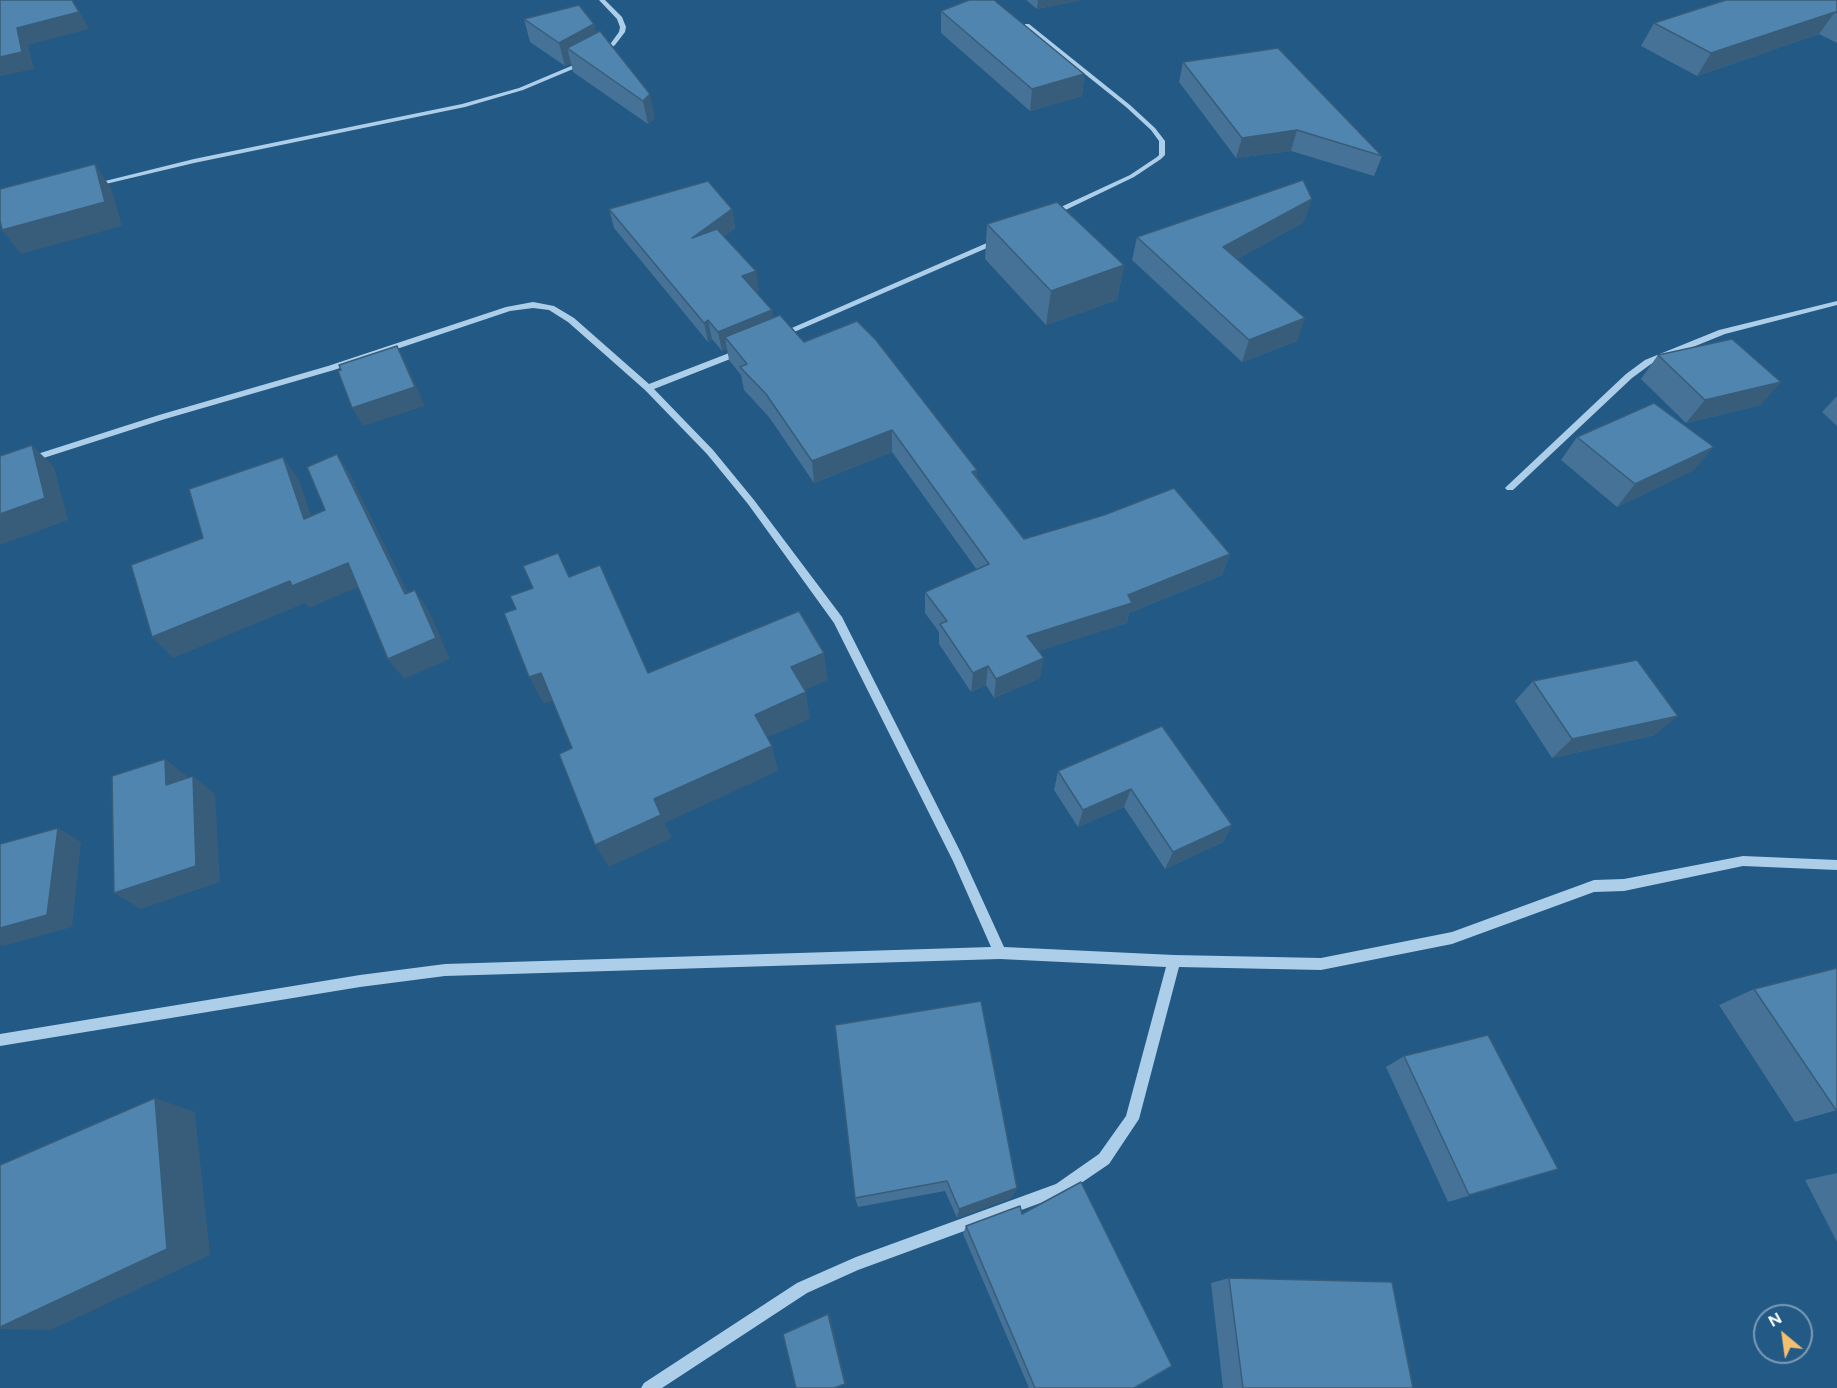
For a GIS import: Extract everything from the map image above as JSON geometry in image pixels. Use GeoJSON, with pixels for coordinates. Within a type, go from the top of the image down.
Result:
{"type":"FeatureCollection","features":[{"type":"Feature","properties":{"kind":"street"},"geometry":{"type":"LineString","coordinates":[[87,187],[194,161],[463,106],[521,89],[580,64],[613,44],[623,27],[620,18],[602,0]]}},
{"type":"Feature","properties":{"kind":"street"},"geometry":{"type":"LineString","coordinates":[[1027,25],[1128,106],[1153,129],[1162,141],[1162,155],[1132,176],[1041,220]]}},
{"type":"Feature","properties":{"kind":"street"},"geometry":{"type":"LineString","coordinates":[[773,338],[1011,235]]}},
{"type":"Feature","properties":{"kind":"street"},"geometry":{"type":"LineString","coordinates":[[1510,488],[1629,376],[1648,362],[1722,332],[1837,303]]}},
{"type":"Feature","properties":{"kind":"street"},"geometry":{"type":"LineString","coordinates":[[20,462],[162,417],[331,368],[466,322],[532,305],[550,308],[571,320],[648,388],[710,452],[752,502],[838,620],[952,847],[1000,953]]}},
{"type":"Feature","properties":{"kind":"street"},"geometry":{"type":"LineString","coordinates":[[648,388],[753,346]]}},
{"type":"Feature","properties":{"kind":"street"},"geometry":{"type":"LineString","coordinates":[[0,1040],[360,981],[445,970],[1000,953],[1174,961],[1321,964],[1452,938],[1594,886],[1624,885],[1743,861],[1837,865]]}},
{"type":"Feature","properties":{"kind":"street"},"geometry":{"type":"LineString","coordinates":[[649,1388],[802,1287],[856,1264],[1060,1189],[1104,1159],[1132,1119],[1174,961]]}},
{"type":"Feature","properties":{"kind":"building"},"geometry":{"type":"Polygon","coordinates":[[[0,0],[72,0],[79,12],[17,28],[22,52],[0,57],[0,0]]]}},
{"type":"Feature","properties":{"kind":"building"},"geometry":{"type":"Polygon","coordinates":[[[969,0],[994,0],[1084,74],[1032,89],[941,11],[969,0]]]}},
{"type":"Feature","properties":{"kind":"building"},"geometry":{"type":"Polygon","coordinates":[[[1726,0],[1837,0],[1837,13],[1711,53],[1654,23],[1726,0]]]}},
{"type":"Feature","properties":{"kind":"building"},"geometry":{"type":"Polygon","coordinates":[[[579,5],[594,24],[559,43],[524,19],[579,5]]]}},
{"type":"Feature","properties":{"kind":"building"},"geometry":{"type":"Polygon","coordinates":[[[600,31],[650,94],[643,101],[567,48],[600,31]]]}},
{"type":"Feature","properties":{"kind":"building"},"geometry":{"type":"Polygon","coordinates":[[[1278,48],[1382,156],[1297,130],[1242,138],[1183,62],[1278,48]]]}},
{"type":"Feature","properties":{"kind":"building"},"geometry":{"type":"Polygon","coordinates":[[[95,164],[105,202],[2,230],[0,189],[95,164]]]}},
{"type":"Feature","properties":{"kind":"building"},"geometry":{"type":"Polygon","coordinates":[[[1303,180],[1312,199],[1223,247],[1305,318],[1249,340],[1137,237],[1303,180]]]}},
{"type":"Feature","properties":{"kind":"building"},"geometry":{"type":"Polygon","coordinates":[[[708,181],[732,209],[692,238],[717,229],[756,271],[742,276],[772,310],[718,332],[708,320],[704,323],[609,209],[708,181]]]}},
{"type":"Feature","properties":{"kind":"building"},"geometry":{"type":"Polygon","coordinates":[[[1057,202],[1124,265],[1051,291],[987,224],[1057,202]]]}},
{"type":"Feature","properties":{"kind":"building"},"geometry":{"type":"Polygon","coordinates":[[[780,315],[804,342],[857,321],[876,340],[977,470],[972,472],[1024,539],[1104,515],[1174,488],[1230,554],[1128,595],[1132,603],[1027,636],[1044,658],[996,679],[988,666],[973,673],[940,624],[947,621],[925,592],[989,564],[892,430],[812,461],[766,394],[740,367],[747,364],[725,337],[780,315]]]}},
{"type":"Feature","properties":{"kind":"building"},"geometry":{"type":"Polygon","coordinates":[[[1732,339],[1781,382],[1705,400],[1658,355],[1732,339]]]}},
{"type":"Feature","properties":{"kind":"building"},"geometry":{"type":"Polygon","coordinates":[[[397,346],[415,387],[352,408],[338,371],[341,370],[339,365],[397,346]]]}},
{"type":"Feature","properties":{"kind":"building"},"geometry":{"type":"Polygon","coordinates":[[[1654,403],[1714,447],[1635,484],[1577,437],[1654,403]]]}},
{"type":"Feature","properties":{"kind":"building"},"geometry":{"type":"Polygon","coordinates":[[[32,445],[45,498],[0,514],[0,456],[32,445]]]}},
{"type":"Feature","properties":{"kind":"building"},"geometry":{"type":"Polygon","coordinates":[[[337,454],[405,594],[415,590],[436,638],[388,659],[348,563],[292,586],[290,581],[152,637],[131,565],[203,538],[189,489],[283,457],[304,519],[325,510],[307,467],[337,454]]]}},
{"type":"Feature","properties":{"kind":"building"},"geometry":{"type":"Polygon","coordinates":[[[558,553],[569,577],[600,565],[648,673],[799,611],[824,653],[791,667],[806,692],[755,715],[772,746],[654,799],[661,815],[595,845],[559,754],[572,748],[541,673],[529,677],[504,613],[516,609],[510,596],[533,588],[523,566],[558,553]]]}},
{"type":"Feature","properties":{"kind":"building"},"geometry":{"type":"Polygon","coordinates":[[[1637,660],[1678,716],[1572,739],[1533,681],[1637,660]]]}},
{"type":"Feature","properties":{"kind":"building"},"geometry":{"type":"Polygon","coordinates":[[[1162,726],[1232,825],[1173,852],[1131,789],[1083,810],[1058,771],[1162,726]]]}},
{"type":"Feature","properties":{"kind":"building"},"geometry":{"type":"Polygon","coordinates":[[[165,759],[166,785],[193,776],[196,866],[114,893],[112,776],[165,759]]]}},
{"type":"Feature","properties":{"kind":"building"},"geometry":{"type":"Polygon","coordinates":[[[58,828],[47,915],[0,928],[0,844],[58,828]]]}},
{"type":"Feature","properties":{"kind":"building"},"geometry":{"type":"Polygon","coordinates":[[[1837,968],[1837,1110],[1836,1110],[1754,989],[1837,968]]]}},
{"type":"Feature","properties":{"kind":"building"},"geometry":{"type":"Polygon","coordinates":[[[981,1001],[1017,1188],[959,1209],[947,1181],[855,1198],[835,1025],[981,1001]]]}},
{"type":"Feature","properties":{"kind":"building"},"geometry":{"type":"Polygon","coordinates":[[[1488,1035],[1558,1169],[1469,1195],[1404,1056],[1488,1035]]]}},
{"type":"Feature","properties":{"kind":"building"},"geometry":{"type":"Polygon","coordinates":[[[155,1098],[167,1249],[0,1327],[0,1165],[155,1098]]]}},
{"type":"Feature","properties":{"kind":"building"},"geometry":{"type":"Polygon","coordinates":[[[1081,1182],[1172,1366],[1134,1388],[1035,1388],[966,1226],[1020,1206],[1022,1214],[1081,1182]]]}},
{"type":"Feature","properties":{"kind":"building"},"geometry":{"type":"Polygon","coordinates":[[[1229,1278],[1392,1282],[1413,1388],[1243,1388],[1229,1278]]]}},
{"type":"Feature","properties":{"kind":"building"},"geometry":{"type":"Polygon","coordinates":[[[828,1314],[845,1384],[834,1388],[796,1388],[783,1334],[828,1314]]]}}]}
